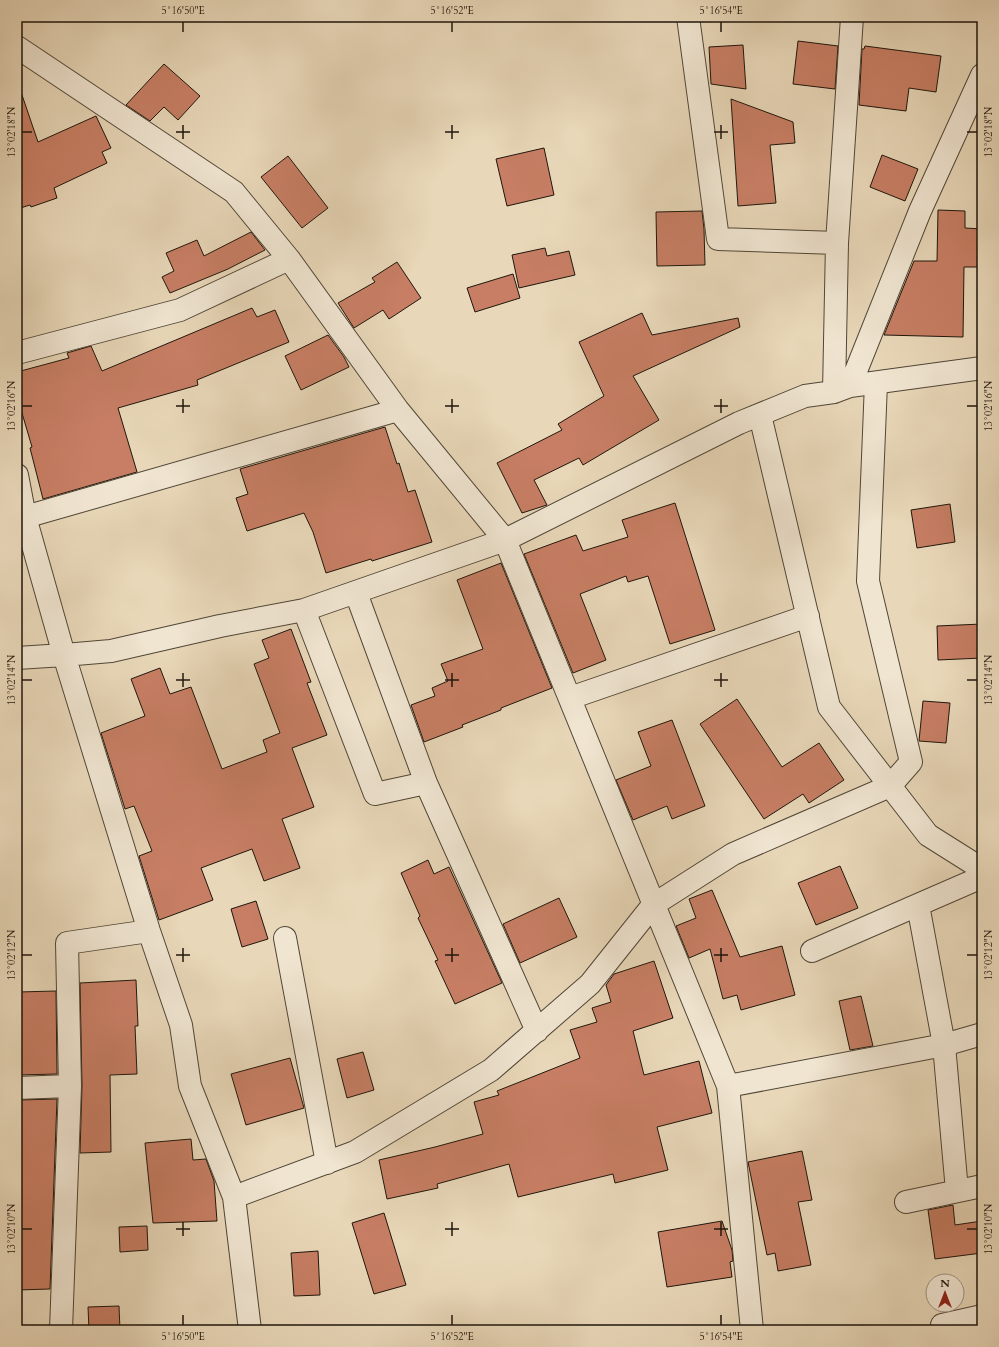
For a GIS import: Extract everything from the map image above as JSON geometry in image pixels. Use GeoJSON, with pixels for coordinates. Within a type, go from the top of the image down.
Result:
{"type":"FeatureCollection","features":[{"type":"Feature","properties":{"kind":"street"},"geometry":{"type":"LineString","coordinates":[[688,17],[718,239],[837,243]]}},
{"type":"Feature","properties":{"kind":"street"},"geometry":{"type":"LineString","coordinates":[[842,389],[837,243],[852,17]]}},
{"type":"Feature","properties":{"kind":"street"},"geometry":{"type":"LineString","coordinates":[[17,47],[234,192],[289,259],[398,410],[505,540],[728,1086],[752,1330]]}},
{"type":"Feature","properties":{"kind":"street"},"geometry":{"type":"LineString","coordinates":[[842,389],[920,210],[982,75]]}},
{"type":"Feature","properties":{"kind":"street"},"geometry":{"type":"LineString","coordinates":[[17,353],[180,310],[289,259]]}},
{"type":"Feature","properties":{"kind":"street"},"geometry":{"type":"LineString","coordinates":[[17,658],[110,651],[220,626],[304,610],[505,540],[739,423],[805,396],[876,383],[982,368]]}},
{"type":"Feature","properties":{"kind":"street"},"geometry":{"type":"LineString","coordinates":[[234,1197],[355,1152],[491,1070],[590,984],[653,905],[733,854],[890,786],[911,762],[868,581],[876,383]]}},
{"type":"Feature","properties":{"kind":"street"},"geometry":{"type":"LineString","coordinates":[[25,517],[398,410]]}},
{"type":"Feature","properties":{"kind":"street"},"geometry":{"type":"LineString","coordinates":[[760,415],[829,707],[928,835],[982,869]]}},
{"type":"Feature","properties":{"kind":"street"},"geometry":{"type":"LineString","coordinates":[[17,475],[25,517],[64,655],[149,931],[181,1025],[190,1086],[234,1197],[250,1330]]}},
{"type":"Feature","properties":{"kind":"street"},"geometry":{"type":"LineString","coordinates":[[356,593],[426,783],[537,1031]]}},
{"type":"Feature","properties":{"kind":"street"},"geometry":{"type":"LineString","coordinates":[[304,610],[375,794],[426,783]]}},
{"type":"Feature","properties":{"kind":"street"},"geometry":{"type":"LineString","coordinates":[[570,698],[808,616]]}},
{"type":"Feature","properties":{"kind":"street"},"geometry":{"type":"LineString","coordinates":[[812,951],[982,877]]}},
{"type":"Feature","properties":{"kind":"street"},"geometry":{"type":"LineString","coordinates":[[918,905],[944,1045],[957,1191]]}},
{"type":"Feature","properties":{"kind":"street"},"geometry":{"type":"LineString","coordinates":[[62,1330],[70,1086],[67,943],[149,931]]}},
{"type":"Feature","properties":{"kind":"street"},"geometry":{"type":"LineString","coordinates":[[285,938],[327,1162]]}},
{"type":"Feature","properties":{"kind":"street"},"geometry":{"type":"LineString","coordinates":[[728,1086],[944,1045],[982,1034]]}},
{"type":"Feature","properties":{"kind":"street"},"geometry":{"type":"LineString","coordinates":[[17,1088],[70,1086]]}},
{"type":"Feature","properties":{"kind":"street"},"geometry":{"type":"LineString","coordinates":[[906,1202],[982,1186]]}},
{"type":"Feature","properties":{"kind":"street"},"geometry":{"type":"LineString","coordinates":[[942,1325],[982,1316]]}},
{"type":"Feature","properties":{"kind":"building"},"geometry":{"type":"Polygon","coordinates":[[[798,41],[838,46],[835,89],[793,84],[798,41]]]}},
{"type":"Feature","properties":{"kind":"building"},"geometry":{"type":"Polygon","coordinates":[[[743,45],[746,89],[711,84],[709,47],[743,45]]]}},
{"type":"Feature","properties":{"kind":"building"},"geometry":{"type":"Polygon","coordinates":[[[865,46],[941,56],[936,92],[909,88],[906,111],[859,105],[862,49],[864,49],[865,46]]]}},
{"type":"Feature","properties":{"kind":"building"},"geometry":{"type":"Polygon","coordinates":[[[164,64],[200,96],[178,120],[164,107],[150,121],[126,105],[164,64]]]}},
{"type":"Feature","properties":{"kind":"building"},"geometry":{"type":"Polygon","coordinates":[[[21,92],[38,142],[96,116],[111,148],[102,152],[107,163],[54,188],[57,198],[31,207],[30,205],[17,209],[17,93],[21,92]]]}},
{"type":"Feature","properties":{"kind":"building"},"geometry":{"type":"Polygon","coordinates":[[[731,99],[793,122],[795,143],[770,145],[776,203],[738,206],[731,99]]]}},
{"type":"Feature","properties":{"kind":"building"},"geometry":{"type":"Polygon","coordinates":[[[544,148],[554,195],[507,206],[496,159],[544,148]]]}},
{"type":"Feature","properties":{"kind":"building"},"geometry":{"type":"Polygon","coordinates":[[[882,155],[918,169],[905,201],[870,187],[882,155]]]}},
{"type":"Feature","properties":{"kind":"building"},"geometry":{"type":"Polygon","coordinates":[[[288,156],[328,208],[302,228],[261,177],[288,156]]]}},
{"type":"Feature","properties":{"kind":"building"},"geometry":{"type":"Polygon","coordinates":[[[938,210],[965,211],[965,228],[982,229],[982,267],[964,267],[963,337],[884,335],[914,261],[937,261],[938,210]]]}},
{"type":"Feature","properties":{"kind":"building"},"geometry":{"type":"Polygon","coordinates":[[[702,211],[705,265],[657,266],[656,212],[702,211]]]}},
{"type":"Feature","properties":{"kind":"building"},"geometry":{"type":"Polygon","coordinates":[[[251,232],[265,250],[228,269],[170,293],[162,277],[174,271],[166,253],[197,240],[204,256],[251,232]]]}},
{"type":"Feature","properties":{"kind":"building"},"geometry":{"type":"Polygon","coordinates":[[[545,248],[547,256],[569,251],[575,275],[519,288],[512,255],[545,248]]]}},
{"type":"Feature","properties":{"kind":"building"},"geometry":{"type":"Polygon","coordinates":[[[397,262],[421,298],[389,319],[383,310],[354,328],[338,303],[375,282],[372,278],[397,262]]]}},
{"type":"Feature","properties":{"kind":"building"},"geometry":{"type":"Polygon","coordinates":[[[513,274],[520,298],[475,312],[467,288],[513,274]]]}},
{"type":"Feature","properties":{"kind":"building"},"geometry":{"type":"Polygon","coordinates":[[[252,308],[257,317],[275,310],[289,342],[197,380],[198,385],[118,408],[137,472],[43,499],[30,448],[32,447],[17,396],[17,372],[69,358],[67,353],[91,346],[102,371],[252,308]]]}},
{"type":"Feature","properties":{"kind":"building"},"geometry":{"type":"Polygon","coordinates":[[[642,313],[652,335],[738,318],[740,327],[633,376],[659,420],[583,465],[579,458],[534,480],[547,505],[522,513],[497,463],[562,430],[558,424],[604,396],[579,342],[642,313]]]}},
{"type":"Feature","properties":{"kind":"building"},"geometry":{"type":"Polygon","coordinates":[[[328,335],[344,357],[349,367],[301,390],[285,356],[328,335]]]}},
{"type":"Feature","properties":{"kind":"building"},"geometry":{"type":"Polygon","coordinates":[[[385,427],[408,492],[415,490],[432,542],[372,561],[371,559],[326,573],[313,532],[304,513],[247,531],[236,498],[248,494],[240,469],[385,427]]]}},
{"type":"Feature","properties":{"kind":"building"},"geometry":{"type":"Polygon","coordinates":[[[675,503],[715,630],[670,644],[648,576],[628,582],[626,576],[580,594],[606,660],[573,673],[524,554],[576,535],[583,551],[628,537],[622,520],[675,503]]]}},
{"type":"Feature","properties":{"kind":"building"},"geometry":{"type":"Polygon","coordinates":[[[950,504],[955,542],[917,548],[911,510],[950,504]]]}},
{"type":"Feature","properties":{"kind":"building"},"geometry":{"type":"Polygon","coordinates":[[[501,563],[552,688],[501,708],[501,710],[462,725],[463,727],[424,742],[411,705],[435,696],[432,688],[448,681],[441,664],[483,649],[457,580],[501,563]]]}},
{"type":"Feature","properties":{"kind":"building"},"geometry":{"type":"Polygon","coordinates":[[[982,624],[982,658],[938,660],[937,626],[982,624]]]}},
{"type":"Feature","properties":{"kind":"building"},"geometry":{"type":"Polygon","coordinates":[[[291,629],[311,682],[307,683],[327,735],[292,748],[314,807],[282,819],[300,868],[264,881],[252,849],[201,868],[213,900],[159,920],[139,856],[152,851],[134,806],[125,809],[101,733],[145,716],[131,679],[160,668],[170,694],[191,687],[222,769],[267,752],[263,740],[280,733],[254,664],[269,658],[262,640],[291,629]]]}},
{"type":"Feature","properties":{"kind":"building"},"geometry":{"type":"Polygon","coordinates":[[[737,699],[782,767],[819,743],[844,780],[809,803],[803,794],[764,819],[700,724],[737,699]]]}},
{"type":"Feature","properties":{"kind":"building"},"geometry":{"type":"Polygon","coordinates":[[[923,701],[950,703],[946,743],[919,741],[923,701]]]}},
{"type":"Feature","properties":{"kind":"building"},"geometry":{"type":"Polygon","coordinates":[[[672,720],[705,806],[672,819],[667,806],[633,820],[616,780],[651,766],[638,732],[672,720]]]}},
{"type":"Feature","properties":{"kind":"building"},"geometry":{"type":"Polygon","coordinates":[[[428,860],[434,874],[449,867],[502,983],[455,1004],[435,961],[438,960],[418,918],[420,916],[401,873],[428,860]]]}},
{"type":"Feature","properties":{"kind":"building"},"geometry":{"type":"Polygon","coordinates":[[[840,866],[858,908],[816,925],[798,883],[840,866]]]}},
{"type":"Feature","properties":{"kind":"building"},"geometry":{"type":"Polygon","coordinates":[[[712,890],[740,957],[782,946],[795,995],[741,1010],[737,995],[723,999],[710,949],[689,958],[676,926],[696,918],[689,899],[712,890]]]}},
{"type":"Feature","properties":{"kind":"building"},"geometry":{"type":"Polygon","coordinates":[[[559,898],[577,937],[520,963],[503,924],[559,898]]]}},
{"type":"Feature","properties":{"kind":"building"},"geometry":{"type":"Polygon","coordinates":[[[256,901],[268,939],[242,947],[231,909],[256,901]]]}},
{"type":"Feature","properties":{"kind":"building"},"geometry":{"type":"Polygon","coordinates":[[[654,961],[673,1018],[633,1031],[644,1075],[699,1061],[712,1113],[657,1127],[668,1170],[615,1183],[613,1174],[518,1197],[509,1164],[437,1184],[438,1188],[387,1199],[379,1160],[483,1134],[474,1102],[499,1095],[497,1091],[580,1058],[570,1030],[597,1022],[592,1008],[611,1002],[606,985],[614,974],[654,961]]]}},
{"type":"Feature","properties":{"kind":"building"},"geometry":{"type":"Polygon","coordinates":[[[136,980],[138,1026],[135,1026],[137,1074],[110,1075],[111,1152],[80,1153],[82,1086],[80,983],[136,980]]]}},
{"type":"Feature","properties":{"kind":"building"},"geometry":{"type":"Polygon","coordinates":[[[56,991],[57,1074],[18,1075],[18,992],[56,991]]]}},
{"type":"Feature","properties":{"kind":"building"},"geometry":{"type":"Polygon","coordinates":[[[861,996],[873,1046],[850,1050],[839,1001],[861,996]]]}},
{"type":"Feature","properties":{"kind":"building"},"geometry":{"type":"Polygon","coordinates":[[[363,1052],[374,1090],[347,1098],[337,1059],[363,1052]]]}},
{"type":"Feature","properties":{"kind":"building"},"geometry":{"type":"Polygon","coordinates":[[[290,1058],[304,1108],[246,1125],[231,1074],[290,1058]]]}},
{"type":"Feature","properties":{"kind":"building"},"geometry":{"type":"Polygon","coordinates":[[[57,1099],[50,1289],[17,1290],[18,1100],[57,1099]]]}},
{"type":"Feature","properties":{"kind":"building"},"geometry":{"type":"Polygon","coordinates":[[[191,1139],[193,1160],[206,1159],[214,1181],[217,1221],[153,1223],[145,1143],[191,1139]]]}},
{"type":"Feature","properties":{"kind":"building"},"geometry":{"type":"Polygon","coordinates":[[[802,1151],[812,1200],[798,1202],[811,1265],[778,1271],[775,1253],[767,1255],[748,1162],[802,1151]]]}},
{"type":"Feature","properties":{"kind":"building"},"geometry":{"type":"Polygon","coordinates":[[[953,1205],[955,1225],[982,1221],[982,1253],[935,1259],[928,1210],[953,1205]]]}},
{"type":"Feature","properties":{"kind":"building"},"geometry":{"type":"Polygon","coordinates":[[[384,1213],[406,1285],[374,1294],[352,1223],[384,1213]]]}},
{"type":"Feature","properties":{"kind":"building"},"geometry":{"type":"Polygon","coordinates":[[[722,1221],[732,1250],[733,1261],[730,1262],[732,1277],[667,1287],[658,1232],[722,1221]]]}},
{"type":"Feature","properties":{"kind":"building"},"geometry":{"type":"Polygon","coordinates":[[[147,1226],[148,1250],[120,1252],[119,1227],[147,1226]]]}},
{"type":"Feature","properties":{"kind":"building"},"geometry":{"type":"Polygon","coordinates":[[[318,1251],[320,1295],[294,1296],[291,1253],[318,1251]]]}},
{"type":"Feature","properties":{"kind":"building"},"geometry":{"type":"Polygon","coordinates":[[[119,1306],[120,1330],[89,1330],[88,1307],[119,1306]]]}}]}
